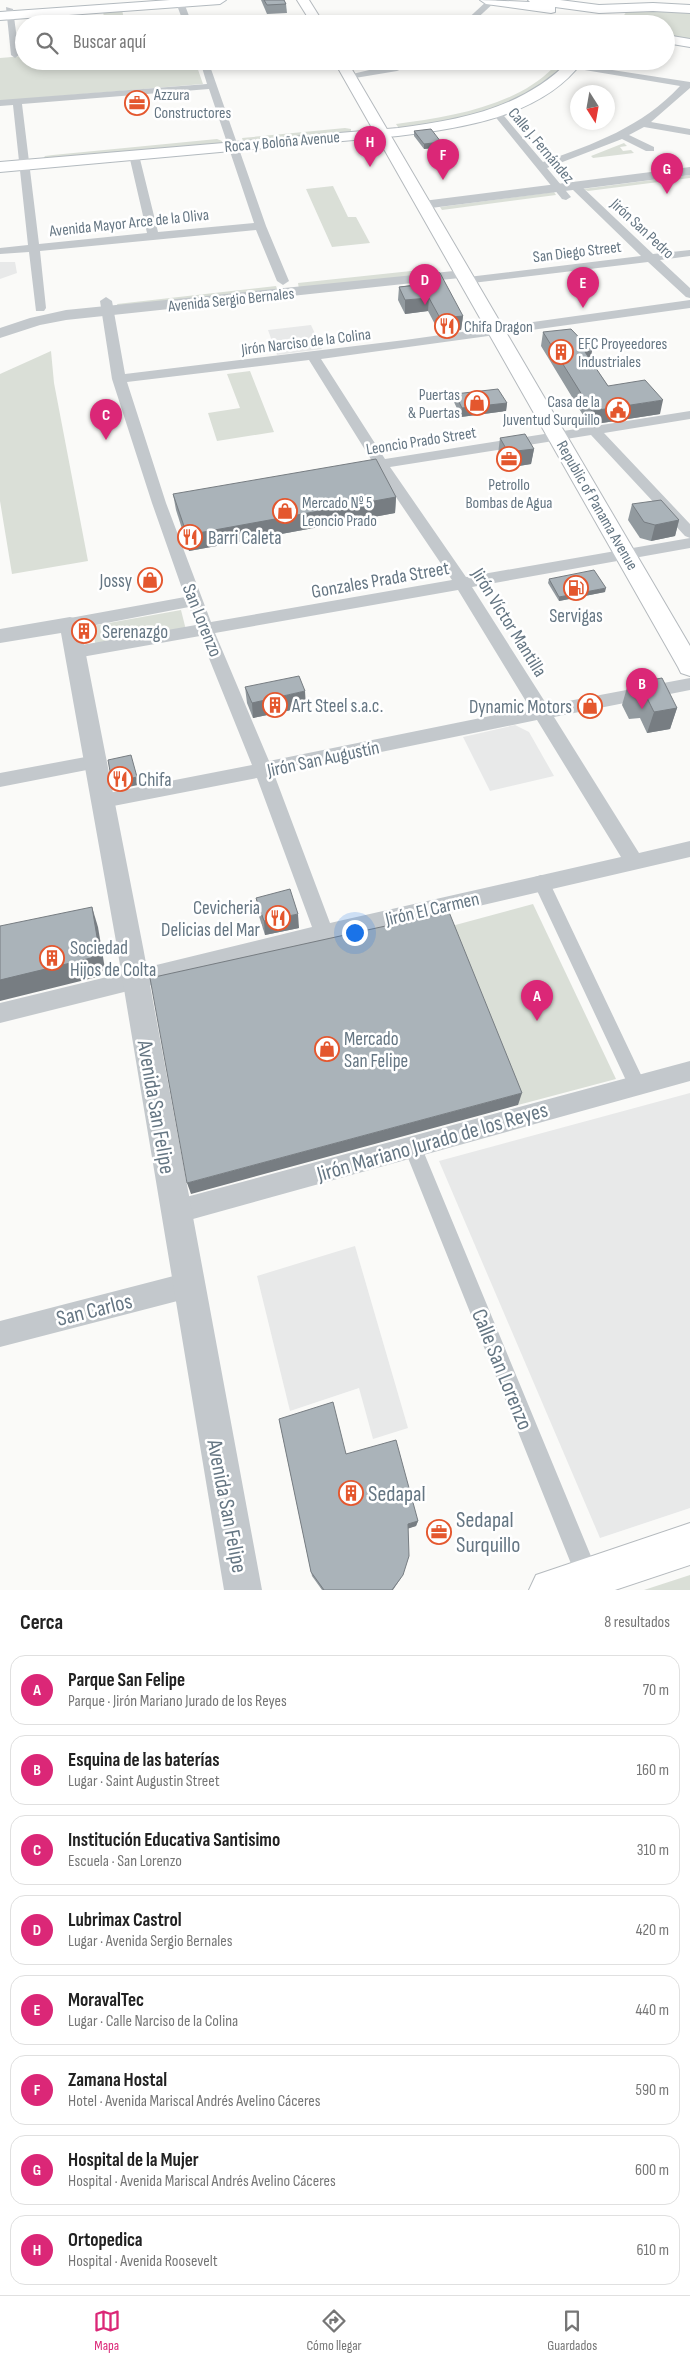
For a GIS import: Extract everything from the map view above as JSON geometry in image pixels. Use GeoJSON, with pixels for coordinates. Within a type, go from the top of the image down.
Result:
{"type":"FeatureCollection","features":[{"type":"Feature","properties":{"kind":"main road"},"geometry":{"type":"LineString","coordinates":[[5,13],[138,0]]}},
{"type":"Feature","properties":{"kind":"main road"},"geometry":{"type":"LineString","coordinates":[[5,13],[220,0]]}},
{"type":"Feature","properties":{"kind":"main road"},"geometry":{"type":"LineString","coordinates":[[303,0],[312,15]]}},
{"type":"Feature","properties":{"kind":"main road"},"geometry":{"type":"LineString","coordinates":[[490,0],[598,11],[624,4],[687,9]]}},
{"type":"Feature","properties":{"kind":"main road"},"geometry":{"type":"LineString","coordinates":[[534,0],[598,11]]}},
{"type":"Feature","properties":{"kind":"main road"},"geometry":{"type":"LineString","coordinates":[[632,0],[687,9]]}},
{"type":"Feature","properties":{"kind":"main road"},"geometry":{"type":"LineString","coordinates":[[615,15],[624,4]]}},
{"type":"Feature","properties":{"kind":"main road"},"geometry":{"type":"LineString","coordinates":[[675,40],[690,43]]}},
{"type":"Feature","properties":{"kind":"main road","name":"Republic of Panama Avenue"},"geometry":{"type":"LineString","coordinates":[[345,70],[690,667]]}},
{"type":"Feature","properties":{"kind":"main road","name":"Roca y Boloña Avenue"},"geometry":{"type":"LineString","coordinates":[[379,129],[479,105],[528,85],[546,70]]}},
{"type":"Feature","properties":{"kind":"main road","name":"Roca y Boloña Avenue"},"geometry":{"type":"LineString","coordinates":[[0,167],[25,159],[444,125],[496,112],[533,97],[562,78],[569,70]]}},
{"type":"Feature","properties":{"kind":"main road","name":"Roca y Boloña Avenue"},"geometry":{"type":"LineString","coordinates":[[0,156],[25,159],[134,155],[232,141]]}},
{"type":"Feature","properties":{"kind":"main road"},"geometry":{"type":"LineString","coordinates":[[578,1586],[690,1544]]}},
{"type":"Feature","properties":{"kind":"street"},"geometry":{"type":"LineString","coordinates":[[475,15],[490,0]]}},
{"type":"Feature","properties":{"kind":"street"},"geometry":{"type":"LineString","coordinates":[[180,1],[185,15]]}},
{"type":"Feature","properties":{"kind":"street"},"geometry":{"type":"LineString","coordinates":[[5,13],[15,43]]}},
{"type":"Feature","properties":{"kind":"street"},"geometry":{"type":"LineString","coordinates":[[4,56],[15,55]]}},
{"type":"Feature","properties":{"kind":"street"},"geometry":{"type":"LineString","coordinates":[[207,70],[260,226],[283,281]]}},
{"type":"Feature","properties":{"kind":"street"},"geometry":{"type":"LineString","coordinates":[[349,76],[385,70]]}},
{"type":"Feature","properties":{"kind":"street"},"geometry":{"type":"LineString","coordinates":[[607,70],[688,85]]}},
{"type":"Feature","properties":{"kind":"street"},"geometry":{"type":"LineString","coordinates":[[541,164],[554,162],[599,146],[645,124],[666,109],[688,85]]}},
{"type":"Feature","properties":{"kind":"street"},"geometry":{"type":"LineString","coordinates":[[0,103],[212,86]]}},
{"type":"Feature","properties":{"kind":"street"},"geometry":{"type":"LineString","coordinates":[[17,102],[25,159],[32,248],[40,308]]}},
{"type":"Feature","properties":{"kind":"street","name":"Calle J. Fernández"},"geometry":{"type":"LineString","coordinates":[[496,112],[541,164],[571,191]]}},
{"type":"Feature","properties":{"kind":"street"},"geometry":{"type":"LineString","coordinates":[[645,124],[690,132]]}},
{"type":"Feature","properties":{"kind":"street"},"geometry":{"type":"LineString","coordinates":[[622,135],[650,149]]}},
{"type":"Feature","properties":{"kind":"street"},"geometry":{"type":"LineString","coordinates":[[134,155],[152,236]]}},
{"type":"Feature","properties":{"kind":"street"},"geometry":{"type":"LineString","coordinates":[[426,209],[571,191],[690,172]]}},
{"type":"Feature","properties":{"kind":"street"},"geometry":{"type":"LineString","coordinates":[[571,191],[690,182]]}},
{"type":"Feature","properties":{"kind":"street","name":"Jirón San Pedro"},"geometry":{"type":"LineString","coordinates":[[571,191],[651,258],[690,294]]}},
{"type":"Feature","properties":{"kind":"street","name":"Avenida Mayor Arce de la Oliva"},"geometry":{"type":"LineString","coordinates":[[0,251],[260,226]]}},
{"type":"Feature","properties":{"kind":"street","name":"San Diego Street"},"geometry":{"type":"LineString","coordinates":[[463,273],[651,258],[690,253]]}},
{"type":"Feature","properties":{"kind":"street","name":"Avenida Sergio Bernales"},"geometry":{"type":"LineString","coordinates":[[0,333],[36,321],[106,306],[283,281],[463,273]]}},
{"type":"Feature","properties":{"kind":"street","name":"Avenida Sergio Bernales"},"geometry":{"type":"LineString","coordinates":[[0,322],[40,308],[106,306],[463,273]]}},
{"type":"Feature","properties":{"kind":"street","name":"Jirón Narciso de la Colina"},"geometry":{"type":"LineString","coordinates":[[119,378],[313,357],[497,333],[690,304]]}},
{"type":"Feature","properties":{"kind":"street","name":"San Lorenzo"},"geometry":{"type":"LineString","coordinates":[[106,306],[119,378],[159,503],[194,601],[263,770],[324,933]]}},
{"type":"Feature","properties":{"kind":"street","name":"Jirón Víctor Mantilla"},"geometry":{"type":"LineString","coordinates":[[313,357],[381,464],[463,585],[634,861]]}},
{"type":"Feature","properties":{"kind":"street","name":"Leoncio Prado Street"},"geometry":{"type":"LineString","coordinates":[[352,469],[690,416]]}},
{"type":"Feature","properties":{"kind":"street"},"geometry":{"type":"LineString","coordinates":[[595,431],[690,533]]}},
{"type":"Feature","properties":{"kind":"street"},"geometry":{"type":"LineString","coordinates":[[159,503],[178,500]]}},
{"type":"Feature","properties":{"kind":"street","name":"Gonzales Prada Street"},"geometry":{"type":"LineString","coordinates":[[76,652],[463,585],[690,543]]}},
{"type":"Feature","properties":{"kind":"street"},"geometry":{"type":"LineString","coordinates":[[0,636],[194,601]]}},
{"type":"Feature","properties":{"kind":"street","name":"Avenida San Felipe"},"geometry":{"type":"LineString","coordinates":[[70,624],[136,980],[175,1212],[243,1590]]}},
{"type":"Feature","properties":{"kind":"street","name":"Jirón San Augustín"},"geometry":{"type":"LineString","coordinates":[[103,801],[690,684]]}},
{"type":"Feature","properties":{"kind":"street"},"geometry":{"type":"LineString","coordinates":[[0,780],[96,762]]}},
{"type":"Feature","properties":{"kind":"street","name":"Jirón El Carmen"},"geometry":{"type":"LineString","coordinates":[[0,1013],[324,933],[541,882],[690,850]]}},
{"type":"Feature","properties":{"kind":"street"},"geometry":{"type":"LineString","coordinates":[[541,882],[637,1085]]}},
{"type":"Feature","properties":{"kind":"street","name":"Jirón Mariano Jurado de los Reyes"},"geometry":{"type":"LineString","coordinates":[[175,1212],[413,1148],[551,1107],[690,1072]]}},
{"type":"Feature","properties":{"kind":"street","name":"Calle San Lorenzo"},"geometry":{"type":"LineString","coordinates":[[413,1148],[578,1586]]}},
{"type":"Feature","properties":{"kind":"street","name":"San Carlos"},"geometry":{"type":"LineString","coordinates":[[0,1334],[189,1285]]}},
{"type":"Feature","properties":{"kind":"shaded area"},"geometry":{"type":"Polygon","coordinates":[[[658,9],[690,12],[690,40],[675,38],[675,15],[624,15],[627,11],[658,9]]]}},
{"type":"Feature","properties":{"kind":"shaded area"},"geometry":{"type":"Polygon","coordinates":[[[122,10],[123,15],[104,15],[103,11],[122,10]]]}},
{"type":"Feature","properties":{"kind":"shaded area"},"geometry":{"type":"Polygon","coordinates":[[[15,57],[15,70],[198,70],[203,84],[0,101],[0,58],[15,57]]]}},
{"type":"Feature","properties":{"kind":"shaded area"},"geometry":{"type":"Polygon","coordinates":[[[551,70],[566,70],[559,77],[488,112],[400,130],[396,124],[437,118],[480,108],[519,92],[551,70]]]}},
{"type":"Feature","properties":{"kind":"shaded area"},"geometry":{"type":"Polygon","coordinates":[[[351,129],[351,133],[243,141],[242,138],[351,129]]]}},
{"type":"Feature","properties":{"kind":"shaded area"},"geometry":{"type":"Polygon","coordinates":[[[217,139],[222,141],[222,144],[43,159],[45,156],[53,155],[217,139]]]}},
{"type":"Feature","properties":{"kind":"shaded area"},"geometry":{"type":"Polygon","coordinates":[[[624,143],[627,146],[620,147],[623,151],[631,150],[634,153],[593,158],[591,156],[624,143]]]}},
{"type":"Feature","properties":{"kind":"shaded area"},"geometry":{"type":"Polygon","coordinates":[[[690,175],[690,178],[588,191],[583,189],[690,175]]]}},
{"type":"Feature","properties":{"kind":"shaded area"},"geometry":{"type":"Polygon","coordinates":[[[333,186],[348,217],[356,217],[370,243],[332,247],[306,189],[333,186]]]}},
{"type":"Feature","properties":{"kind":"shaded area"},"geometry":{"type":"Polygon","coordinates":[[[554,192],[556,195],[442,210],[440,207],[554,192]]]}},
{"type":"Feature","properties":{"kind":"shaded area"},"geometry":{"type":"Polygon","coordinates":[[[0,262],[15,262],[17,273],[0,279],[0,262]]]}},
{"type":"Feature","properties":{"kind":"shaded area"},"geometry":{"type":"Polygon","coordinates":[[[430,269],[432,275],[299,289],[298,283],[430,269]]]}},
{"type":"Feature","properties":{"kind":"shaded area"},"geometry":{"type":"Polygon","coordinates":[[[276,286],[278,292],[119,309],[117,304],[276,286]]]}},
{"type":"Feature","properties":{"kind":"shaded area"},"geometry":{"type":"Polygon","coordinates":[[[311,325],[322,349],[277,355],[268,330],[311,325]]]}},
{"type":"Feature","properties":{"kind":"shaded area"},"geometry":{"type":"Polygon","coordinates":[[[51,351],[54,383],[88,561],[12,574],[0,501],[0,374],[51,351]]]}},
{"type":"Feature","properties":{"kind":"shaded area"},"geometry":{"type":"Polygon","coordinates":[[[250,371],[274,432],[217,441],[208,413],[240,408],[227,374],[250,371]]]}},
{"type":"Feature","properties":{"kind":"shaded area"},"geometry":{"type":"Polygon","coordinates":[[[181,610],[186,630],[96,647],[92,626],[181,610]]]}},
{"type":"Feature","properties":{"kind":"shaded area"},"geometry":{"type":"Polygon","coordinates":[[[515,725],[529,732],[554,776],[490,791],[463,737],[515,725]]]}},
{"type":"Feature","properties":{"kind":"shaded area"},"geometry":{"type":"Polygon","coordinates":[[[533,904],[616,1079],[518,1105],[448,927],[533,904]]]}},
{"type":"Feature","properties":{"kind":"shaded area"},"geometry":{"type":"Polygon","coordinates":[[[690,1093],[690,1508],[600,1538],[439,1161],[690,1093]]]}},
{"type":"Feature","properties":{"kind":"shaded area"},"geometry":{"type":"Polygon","coordinates":[[[355,1246],[408,1428],[373,1439],[359,1388],[290,1411],[257,1276],[355,1246]]]}},
{"type":"Feature","properties":{"kind":"shaded area"},"geometry":{"type":"Polygon","coordinates":[[[690,1575],[690,1590],[644,1590],[690,1575]]]}},
{"type":"Feature","properties":{"kind":"building"},"geometry":{"type":"Polygon","coordinates":[[[264,0],[284,0],[286,4],[267,5],[264,0]]]}},
{"type":"Feature","properties":{"kind":"building"},"geometry":{"type":"Polygon","coordinates":[[[431,129],[441,142],[424,144],[414,131],[431,129]]]}},
{"type":"Feature","properties":{"kind":"building"},"geometry":{"type":"Polygon","coordinates":[[[435,271],[440,273],[463,316],[440,318],[429,298],[405,300],[399,287],[418,285],[412,274],[435,271]]]}},
{"type":"Feature","properties":{"kind":"building"},"geometry":{"type":"Polygon","coordinates":[[[571,329],[592,351],[585,352],[608,386],[645,380],[663,400],[592,411],[543,332],[571,329]]]}},
{"type":"Feature","properties":{"kind":"building"},"geometry":{"type":"Polygon","coordinates":[[[498,389],[507,403],[462,408],[455,394],[498,389]]]}},
{"type":"Feature","properties":{"kind":"building"},"geometry":{"type":"Polygon","coordinates":[[[525,434],[534,449],[508,452],[500,438],[525,434]]]}},
{"type":"Feature","properties":{"kind":"building"},"geometry":{"type":"Polygon","coordinates":[[[376,459],[396,497],[187,535],[173,494],[376,459]]]}},
{"type":"Feature","properties":{"kind":"building"},"geometry":{"type":"Polygon","coordinates":[[[661,500],[679,520],[655,525],[644,522],[632,504],[661,500]]]}},
{"type":"Feature","properties":{"kind":"building","name":"Servigas"},"geometry":{"type":"Polygon","coordinates":[[[594,570],[606,588],[559,597],[549,579],[594,570]]]}},
{"type":"Feature","properties":{"kind":"building"},"geometry":{"type":"Polygon","coordinates":[[[299,676],[305,691],[252,703],[245,687],[299,676]]]}},
{"type":"Feature","properties":{"kind":"building"},"geometry":{"type":"Polygon","coordinates":[[[662,678],[677,708],[654,712],[646,696],[635,698],[628,684],[662,678]]]}},
{"type":"Feature","properties":{"kind":"building"},"geometry":{"type":"Polygon","coordinates":[[[131,755],[137,777],[112,782],[108,760],[131,755]]]}},
{"type":"Feature","properties":{"kind":"building"},"geometry":{"type":"Polygon","coordinates":[[[290,889],[298,914],[264,921],[256,898],[290,889]]]}},
{"type":"Feature","properties":{"kind":"building"},"geometry":{"type":"Polygon","coordinates":[[[92,907],[99,949],[91,958],[0,980],[0,926],[92,907]]]}},
{"type":"Feature","properties":{"kind":"building","name":"Mercado San Felipe"},"geometry":{"type":"Polygon","coordinates":[[[449,912],[522,1093],[187,1183],[150,978],[449,912]]]}},
{"type":"Feature","properties":{"kind":"building","name":"Sedapal"},"geometry":{"type":"Polygon","coordinates":[[[333,1402],[346,1454],[396,1440],[418,1521],[408,1524],[409,1556],[403,1575],[392,1590],[324,1590],[311,1572],[279,1419],[333,1402]]]}},
{"type":"Feature","properties":{"kind":"place","name":"Azzura Constructores"},"geometry":{"type":"Point","coordinates":[137,103]}},
{"type":"Feature","properties":{"kind":"place","name":"Ortopedica"},"geometry":{"type":"Point","coordinates":[370,167]}},
{"type":"Feature","properties":{"kind":"place","name":"Zamana Hostal"},"geometry":{"type":"Point","coordinates":[443,180]}},
{"type":"Feature","properties":{"kind":"place","name":"Hospital de la Mujer"},"geometry":{"type":"Point","coordinates":[667,194]}},
{"type":"Feature","properties":{"kind":"place","name":"Lubrimax Castrol"},"geometry":{"type":"Point","coordinates":[425,305]}},
{"type":"Feature","properties":{"kind":"place","name":"MoravalTec"},"geometry":{"type":"Point","coordinates":[583,308]}},
{"type":"Feature","properties":{"kind":"place","name":"Chifa Dragon"},"geometry":{"type":"Point","coordinates":[447,326]}},
{"type":"Feature","properties":{"kind":"place","name":"EFC Proyeedores Industriales"},"geometry":{"type":"Point","coordinates":[561,352]}},
{"type":"Feature","properties":{"kind":"place","name":"Puertas & Puertas"},"geometry":{"type":"Point","coordinates":[477,403]}},
{"type":"Feature","properties":{"kind":"place","name":"Casa de la Juventud Surquillo"},"geometry":{"type":"Point","coordinates":[618,410]}},
{"type":"Feature","properties":{"kind":"place","name":"Institución Educativa Santisimo"},"geometry":{"type":"Point","coordinates":[106,440]}},
{"type":"Feature","properties":{"kind":"place","name":"Petrollo Bombas de Agua"},"geometry":{"type":"Point","coordinates":[509,459]}},
{"type":"Feature","properties":{"kind":"place","name":"Mercado Nº 5 Leoncio Prado"},"geometry":{"type":"Point","coordinates":[285,511]}},
{"type":"Feature","properties":{"kind":"place","name":"Barri Caleta"},"geometry":{"type":"Point","coordinates":[190,537]}},
{"type":"Feature","properties":{"kind":"place","name":"Jossy"},"geometry":{"type":"Point","coordinates":[150,580]}},
{"type":"Feature","properties":{"kind":"place","name":"Servigas"},"geometry":{"type":"Point","coordinates":[576,588]}},
{"type":"Feature","properties":{"kind":"place","name":"Serenazgo"},"geometry":{"type":"Point","coordinates":[84,631]}},
{"type":"Feature","properties":{"kind":"place","name":"Art Steel s.a.c."},"geometry":{"type":"Point","coordinates":[275,705]}},
{"type":"Feature","properties":{"kind":"place","name":"Dynamic Motors"},"geometry":{"type":"Point","coordinates":[590,706]}},
{"type":"Feature","properties":{"kind":"place","name":"Esquina de las baterías"},"geometry":{"type":"Point","coordinates":[642,709]}},
{"type":"Feature","properties":{"kind":"place","name":"Chifa"},"geometry":{"type":"Point","coordinates":[120,779]}},
{"type":"Feature","properties":{"kind":"place","name":"Cevicheria Delicias del Mar"},"geometry":{"type":"Point","coordinates":[278,918]}},
{"type":"Feature","properties":{"kind":"place","name":"Sociedad Hijos de Colta"},"geometry":{"type":"Point","coordinates":[52,958]}},
{"type":"Feature","properties":{"kind":"place","name":"Parque San Felipe"},"geometry":{"type":"Point","coordinates":[537,1021]}},
{"type":"Feature","properties":{"kind":"place","name":"Mercado San Felipe"},"geometry":{"type":"Point","coordinates":[327,1049]}},
{"type":"Feature","properties":{"kind":"place","name":"Sedapal"},"geometry":{"type":"Point","coordinates":[351,1493]}},
{"type":"Feature","properties":{"kind":"place","name":"Sedapal Surquillo"},"geometry":{"type":"Point","coordinates":[439,1532]}}]}
